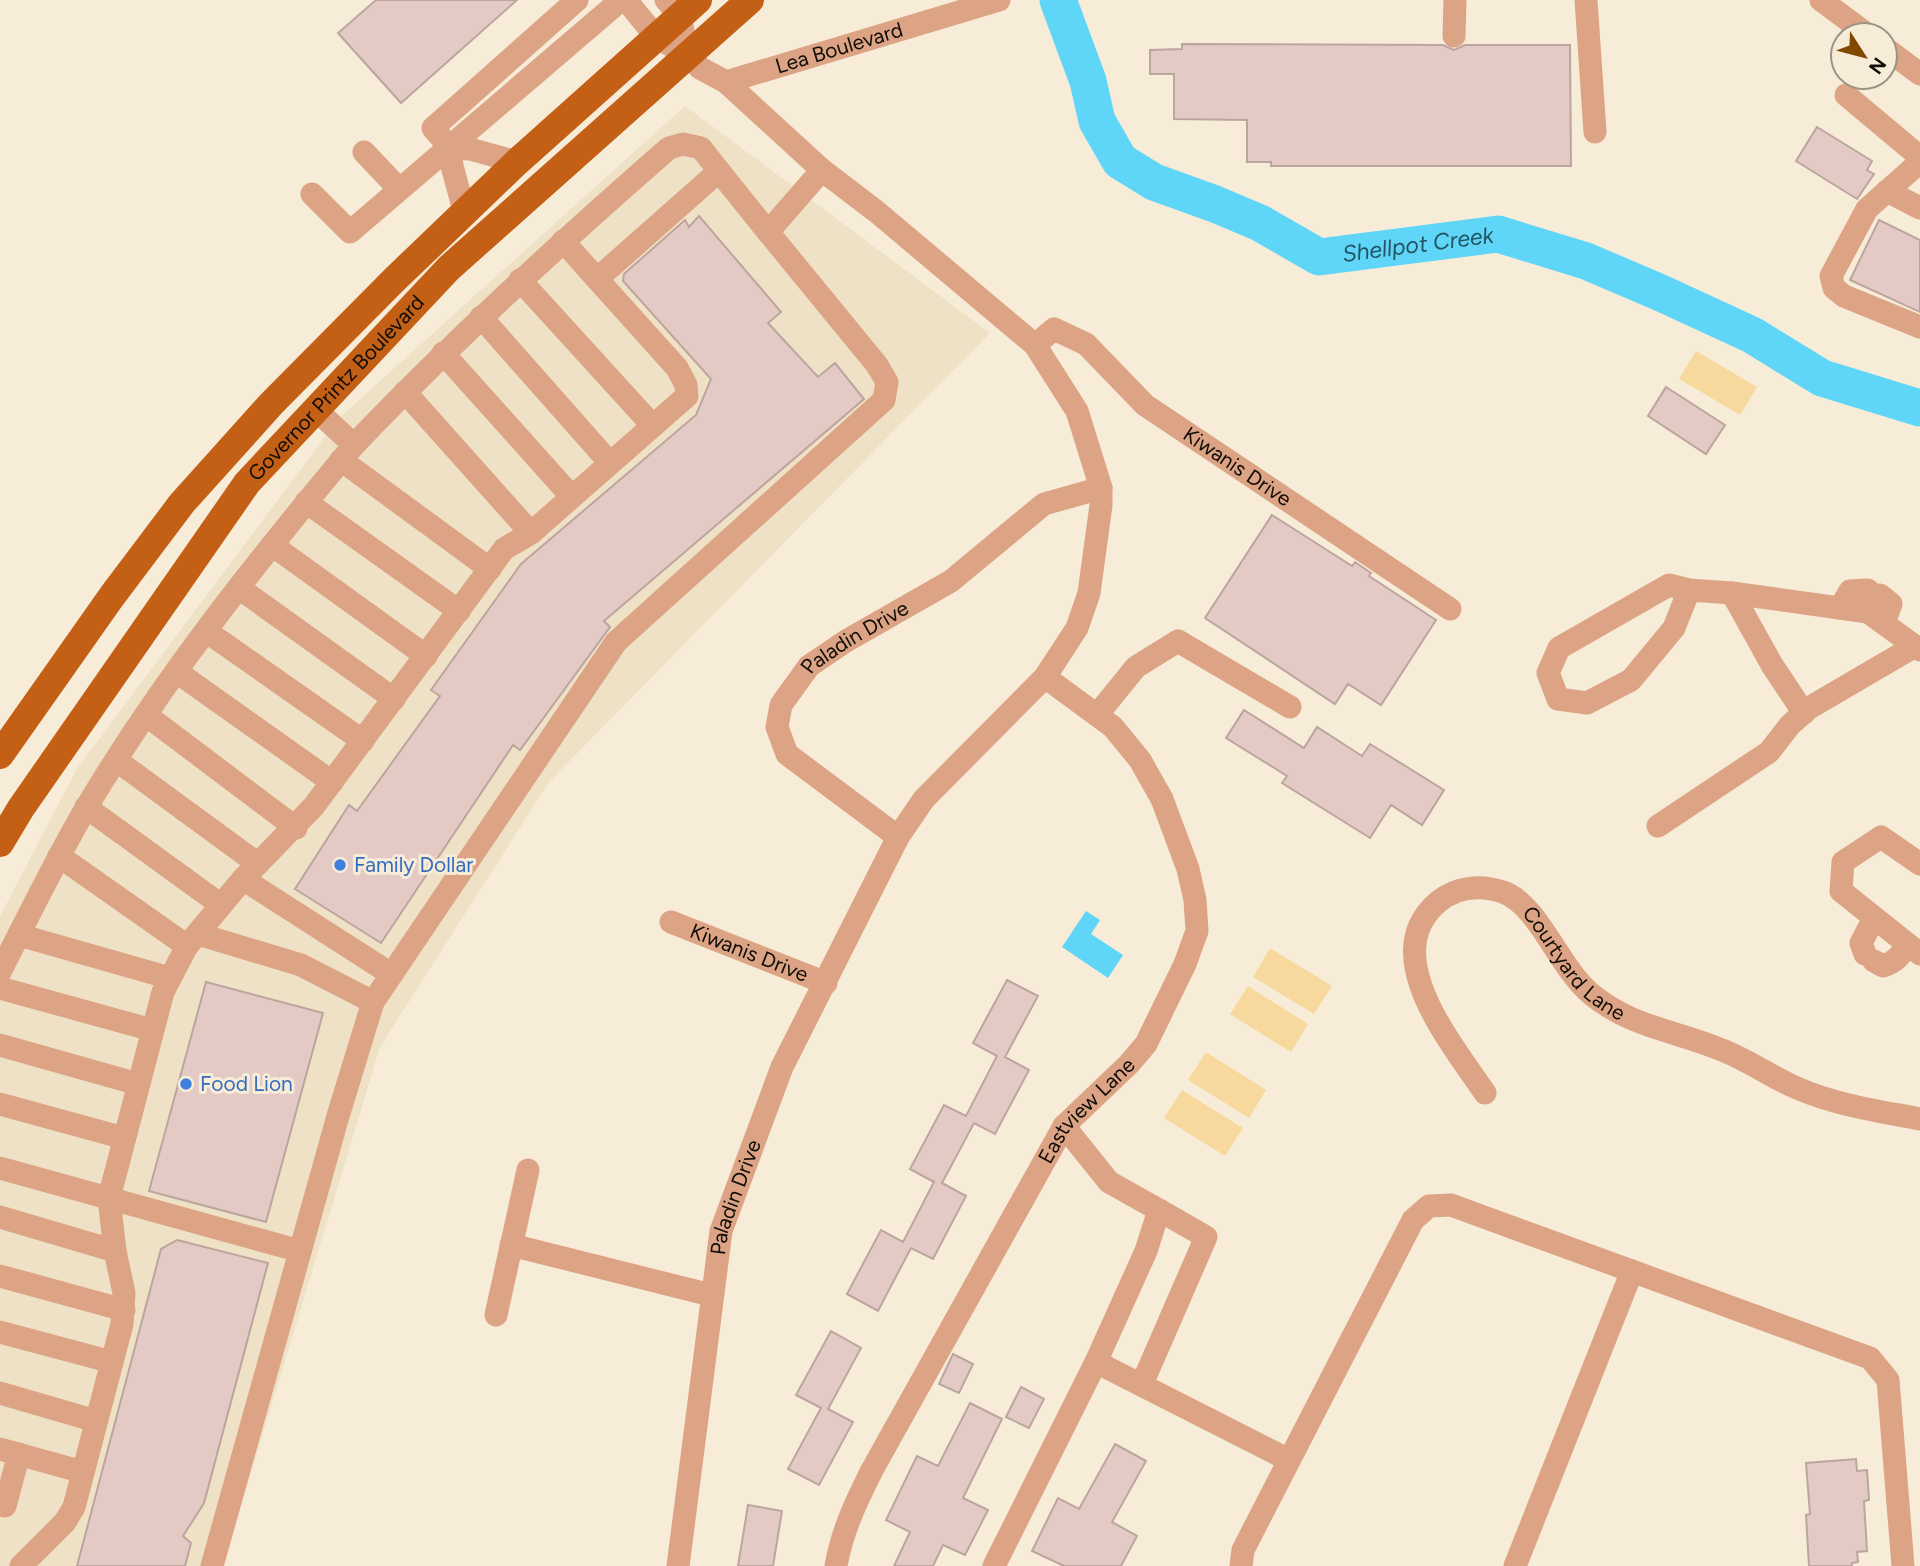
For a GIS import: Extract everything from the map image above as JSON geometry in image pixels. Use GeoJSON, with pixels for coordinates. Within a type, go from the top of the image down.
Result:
{"type":"FeatureCollection","features":[{"type":"Feature","properties":{"kind":"main road","name":"Governor Printz Boulevard"},"geometry":{"type":"LineString","coordinates":[[0,843],[21,808],[247,483],[449,268],[750,0]]}},
{"type":"Feature","properties":{"kind":"main road","name":"Governor Printz Boulevard"},"geometry":{"type":"LineString","coordinates":[[0,755],[111,596],[182,503],[272,403],[394,280],[517,162],[657,38],[681,5]]}},
{"type":"Feature","properties":{"kind":"main road"},"geometry":{"type":"LineString","coordinates":[[316,410],[317,388],[387,310],[463,235],[465,214]]}},
{"type":"Feature","properties":{"kind":"street"},"geometry":{"type":"LineString","coordinates":[[465,214],[450,148],[433,128],[578,0]]}},
{"type":"Feature","properties":{"kind":"street"},"geometry":{"type":"LineString","coordinates":[[312,194],[350,232],[623,0],[657,38],[689,55],[700,68],[726,82]]}},
{"type":"Feature","properties":{"kind":"street","name":"Lea Boulevard"},"geometry":{"type":"LineString","coordinates":[[726,82],[999,0]]}},
{"type":"Feature","properties":{"kind":"street"},"geometry":{"type":"LineString","coordinates":[[1454,36],[1455,0]]}},
{"type":"Feature","properties":{"kind":"street"},"geometry":{"type":"LineString","coordinates":[[1586,0],[1595,132]]}},
{"type":"Feature","properties":{"kind":"street"},"geometry":{"type":"LineString","coordinates":[[1821,0],[1849,21]]}},
{"type":"Feature","properties":{"kind":"street"},"geometry":{"type":"LineString","coordinates":[[681,5],[689,55]]}},
{"type":"Feature","properties":{"kind":"street"},"geometry":{"type":"LineString","coordinates":[[1899,58],[1920,74]]}},
{"type":"Feature","properties":{"kind":"street","name":"Paladin Drive"},"geometry":{"type":"LineString","coordinates":[[678,1566],[721,1231],[782,1067],[898,837],[924,799],[1045,677],[1077,628],[1088,593],[1101,505],[1101,488],[1077,411],[1035,345],[822,170],[726,82]]}},
{"type":"Feature","properties":{"kind":"street"},"geometry":{"type":"LineString","coordinates":[[1846,95],[1920,160],[1867,209],[1831,276],[1834,288],[1844,296],[1920,327]]}},
{"type":"Feature","properties":{"kind":"street"},"geometry":{"type":"LineString","coordinates":[[0,972],[59,856],[116,760],[206,631],[306,502],[348,453],[443,353],[563,241],[669,148],[683,144],[701,148],[877,365],[887,382],[884,400],[616,642],[373,1002],[212,1566]]}},
{"type":"Feature","properties":{"kind":"street"},"geometry":{"type":"LineString","coordinates":[[450,148],[470,149],[517,162]]}},
{"type":"Feature","properties":{"kind":"street"},"geometry":{"type":"LineString","coordinates":[[364,152],[399,189]]}},
{"type":"Feature","properties":{"kind":"street"},"geometry":{"type":"LineString","coordinates":[[768,232],[822,170]]}},
{"type":"Feature","properties":{"kind":"street"},"geometry":{"type":"LineString","coordinates":[[597,279],[719,171]]}},
{"type":"Feature","properties":{"kind":"street"},"geometry":{"type":"LineString","coordinates":[[1887,191],[1920,208]]}},
{"type":"Feature","properties":{"kind":"street"},"geometry":{"type":"LineString","coordinates":[[21,1566],[65,1522],[74,1507],[112,1362],[124,1310],[124,1293],[115,1251],[109,1198],[152,1030],[170,978],[192,940],[251,872],[296,828],[332,782],[505,549],[531,533],[687,396],[686,385],[677,369],[563,241]]}},
{"type":"Feature","properties":{"kind":"street"},"geometry":{"type":"LineString","coordinates":[[520,280],[653,426]]}},
{"type":"Feature","properties":{"kind":"street"},"geometry":{"type":"LineString","coordinates":[[481,317],[610,463]]}},
{"type":"Feature","properties":{"kind":"street","name":"Kiwanis Drive"},"geometry":{"type":"LineString","coordinates":[[1035,345],[1054,329],[1086,344],[1145,405],[1450,609]]}},
{"type":"Feature","properties":{"kind":"street"},"geometry":{"type":"LineString","coordinates":[[443,353],[572,497]]}},
{"type":"Feature","properties":{"kind":"street"},"geometry":{"type":"LineString","coordinates":[[405,392],[531,533]]}},
{"type":"Feature","properties":{"kind":"street"},"geometry":{"type":"LineString","coordinates":[[316,410],[348,453],[490,569]]}},
{"type":"Feature","properties":{"kind":"street","name":"Paladin Drive"},"geometry":{"type":"LineString","coordinates":[[898,837],[787,754],[777,727],[781,705],[809,666],[846,641],[951,581],[1044,504],[1101,488]]}},
{"type":"Feature","properties":{"kind":"street"},"geometry":{"type":"LineString","coordinates":[[306,502],[459,611]]}},
{"type":"Feature","properties":{"kind":"street"},"geometry":{"type":"LineString","coordinates":[[272,545],[425,656]]}},
{"type":"Feature","properties":{"kind":"street"},"geometry":{"type":"LineString","coordinates":[[1658,826],[1769,752],[1804,713],[1917,648],[1868,612],[1732,593],[1689,590],[1669,585],[1559,648],[1548,673],[1558,699],[1587,703],[1631,680],[1674,628],[1689,590]]}},
{"type":"Feature","properties":{"kind":"street"},"geometry":{"type":"LineString","coordinates":[[239,588],[394,699]]}},
{"type":"Feature","properties":{"kind":"street"},"geometry":{"type":"LineString","coordinates":[[1840,608],[1850,591],[1874,593],[1891,604],[1884,622]]}},
{"type":"Feature","properties":{"kind":"street"},"geometry":{"type":"LineString","coordinates":[[1732,593],[1804,713]]}},
{"type":"Feature","properties":{"kind":"street"},"geometry":{"type":"LineString","coordinates":[[206,631],[363,741]]}},
{"type":"Feature","properties":{"kind":"street"},"geometry":{"type":"LineString","coordinates":[[1097,715],[1136,667],[1178,641],[1290,707]]}},
{"type":"Feature","properties":{"kind":"street"},"geometry":{"type":"LineString","coordinates":[[177,672],[332,782]]}},
{"type":"Feature","properties":{"kind":"street","name":"Eastview Lane"},"geometry":{"type":"LineString","coordinates":[[836,1566],[840,1542],[852,1509],[872,1470],[1064,1126],[1129,1064],[1146,1044],[1198,931],[1188,869],[1163,799],[1134,749],[1113,727],[1045,677]]}},
{"type":"Feature","properties":{"kind":"street"},"geometry":{"type":"LineString","coordinates":[[146,715],[296,828]]}},
{"type":"Feature","properties":{"kind":"street"},"geometry":{"type":"LineString","coordinates":[[116,760],[251,872],[391,974]]}},
{"type":"Feature","properties":{"kind":"street"},"geometry":{"type":"LineString","coordinates":[[86,807],[221,905]]}},
{"type":"Feature","properties":{"kind":"street"},"geometry":{"type":"LineString","coordinates":[[1874,918],[1861,943],[1870,958],[1883,966],[1914,949],[1841,891],[1843,862],[1881,837],[1920,864]]}},
{"type":"Feature","properties":{"kind":"street"},"geometry":{"type":"LineString","coordinates":[[59,856],[192,940],[301,965],[373,1002]]}},
{"type":"Feature","properties":{"kind":"street","name":"Courtyard Lane"},"geometry":{"type":"LineString","coordinates":[[1485,1093],[1435,1018],[1421,992],[1416,972],[1415,950],[1420,928],[1428,913],[1439,901],[1456,891],[1473,887],[1490,888],[1518,899],[1528,909],[1573,977],[1592,995],[1631,1020],[1722,1050],[1797,1089],[1826,1099],[1920,1119]]}},
{"type":"Feature","properties":{"kind":"street","name":"Kiwanis Drive"},"geometry":{"type":"LineString","coordinates":[[671,922],[826,983]]}},
{"type":"Feature","properties":{"kind":"street"},"geometry":{"type":"LineString","coordinates":[[19,935],[170,978]]}},
{"type":"Feature","properties":{"kind":"street"},"geometry":{"type":"LineString","coordinates":[[0,988],[152,1030]]}},
{"type":"Feature","properties":{"kind":"street"},"geometry":{"type":"LineString","coordinates":[[0,1045],[138,1084]]}},
{"type":"Feature","properties":{"kind":"street"},"geometry":{"type":"LineString","coordinates":[[0,1104],[124,1138]]}},
{"type":"Feature","properties":{"kind":"street"},"geometry":{"type":"LineString","coordinates":[[1064,1126],[1109,1182],[1206,1237],[1142,1384]]}},
{"type":"Feature","properties":{"kind":"street"},"geometry":{"type":"LineString","coordinates":[[0,1168],[300,1251]]}},
{"type":"Feature","properties":{"kind":"street"},"geometry":{"type":"LineString","coordinates":[[496,1315],[528,1170]]}},
{"type":"Feature","properties":{"kind":"street"},"geometry":{"type":"LineString","coordinates":[[1241,1566],[1243,1550],[1413,1220],[1429,1206],[1451,1205],[1870,1358],[1888,1380],[1903,1566]]}},
{"type":"Feature","properties":{"kind":"street"},"geometry":{"type":"LineString","coordinates":[[994,1566],[1097,1362],[1146,1251],[1159,1210]]}},
{"type":"Feature","properties":{"kind":"street"},"geometry":{"type":"LineString","coordinates":[[0,1217],[115,1251]]}},
{"type":"Feature","properties":{"kind":"street"},"geometry":{"type":"LineString","coordinates":[[511,1245],[711,1295]]}},
{"type":"Feature","properties":{"kind":"street"},"geometry":{"type":"LineString","coordinates":[[1515,1566],[1632,1271]]}},
{"type":"Feature","properties":{"kind":"street"},"geometry":{"type":"LineString","coordinates":[[0,1276],[124,1310]]}},
{"type":"Feature","properties":{"kind":"street"},"geometry":{"type":"LineString","coordinates":[[0,1332],[112,1362]]}},
{"type":"Feature","properties":{"kind":"street"},"geometry":{"type":"LineString","coordinates":[[1097,1362],[1289,1460]]}},
{"type":"Feature","properties":{"kind":"street"},"geometry":{"type":"LineString","coordinates":[[0,1393],[96,1422]]}},
{"type":"Feature","properties":{"kind":"street"},"geometry":{"type":"LineString","coordinates":[[0,1505],[5,1506],[9,1451],[83,1472]]}},
{"type":"Feature","properties":{"kind":"street"},"geometry":{"type":"LineString","coordinates":[[0,1562],[15,1566]]}},
{"type":"Feature","properties":{"kind":"shaded area"},"geometry":{"type":"Polygon","coordinates":[[[685,106],[990,333],[549,782],[380,1047],[223,1566],[0,1566],[0,916],[77,769],[338,419],[685,106]]]}},
{"type":"Feature","properties":{"kind":"shaded area"},"geometry":{"type":"Polygon","coordinates":[[[1696,351],[1757,387],[1740,415],[1679,379],[1696,351]]]}},
{"type":"Feature","properties":{"kind":"shaded area"},"geometry":{"type":"Polygon","coordinates":[[[1270,948],[1332,986],[1314,1014],[1253,977],[1270,948]]]}},
{"type":"Feature","properties":{"kind":"shaded area"},"geometry":{"type":"Polygon","coordinates":[[[1248,986],[1308,1024],[1291,1052],[1230,1014],[1248,986]]]}},
{"type":"Feature","properties":{"kind":"shaded area"},"geometry":{"type":"Polygon","coordinates":[[[1206,1052],[1266,1090],[1249,1118],[1188,1080],[1206,1052]]]}},
{"type":"Feature","properties":{"kind":"shaded area"},"geometry":{"type":"Polygon","coordinates":[[[1182,1090],[1243,1128],[1225,1156],[1164,1118],[1182,1090]]]}},
{"type":"Feature","properties":{"kind":"water"},"geometry":{"type":"Polygon","coordinates":[[[1086,911],[1100,920],[1091,934],[1123,955],[1108,978],[1062,947],[1086,911]]]}},
{"type":"Feature","properties":{"kind":"building"},"geometry":{"type":"Polygon","coordinates":[[[376,0],[517,0],[401,103],[338,33],[376,0]]]}},
{"type":"Feature","properties":{"kind":"building"},"geometry":{"type":"Polygon","coordinates":[[[1182,44],[1443,45],[1454,50],[1465,45],[1570,45],[1571,166],[1271,166],[1271,162],[1247,162],[1247,120],[1174,119],[1174,74],[1150,74],[1150,50],[1182,49],[1182,44]]]}},
{"type":"Feature","properties":{"kind":"building"},"geometry":{"type":"Polygon","coordinates":[[[1817,127],[1872,161],[1867,170],[1874,174],[1857,199],[1796,161],[1817,127]]]}},
{"type":"Feature","properties":{"kind":"building"},"geometry":{"type":"Polygon","coordinates":[[[699,216],[781,312],[768,323],[818,377],[835,363],[864,399],[604,621],[610,627],[520,750],[513,745],[381,943],[295,889],[349,805],[357,811],[440,696],[431,690],[521,564],[696,415],[711,379],[623,281],[624,274],[685,220],[689,227],[699,216]]]}},
{"type":"Feature","properties":{"kind":"building"},"geometry":{"type":"Polygon","coordinates":[[[1879,220],[1920,240],[1920,312],[1850,280],[1879,220]]]}},
{"type":"Feature","properties":{"kind":"building"},"geometry":{"type":"Polygon","coordinates":[[[1666,387],[1725,425],[1706,454],[1648,416],[1666,387]]]}},
{"type":"Feature","properties":{"kind":"building"},"geometry":{"type":"Polygon","coordinates":[[[1272,515],[1352,566],[1355,562],[1371,573],[1369,576],[1436,620],[1381,705],[1348,684],[1335,704],[1205,618],[1272,515]]]}},
{"type":"Feature","properties":{"kind":"building"},"geometry":{"type":"Polygon","coordinates":[[[1244,710],[1304,748],[1317,727],[1362,756],[1370,744],[1444,790],[1422,825],[1391,805],[1370,838],[1282,783],[1287,776],[1226,738],[1244,710]]]}},
{"type":"Feature","properties":{"kind":"building"},"geometry":{"type":"Polygon","coordinates":[[[1007,980],[1038,996],[1005,1057],[1029,1070],[995,1134],[974,1123],[942,1183],[966,1196],[933,1259],[911,1248],[878,1311],[847,1294],[881,1230],[903,1242],[934,1182],[910,1169],[944,1105],[966,1116],[997,1056],[973,1043],[1007,980]]]}},
{"type":"Feature","properties":{"kind":"building"},"geometry":{"type":"Polygon","coordinates":[[[206,982],[323,1013],[266,1222],[149,1191],[206,982]]]}},
{"type":"Feature","properties":{"kind":"building"},"geometry":{"type":"Polygon","coordinates":[[[177,1240],[268,1263],[204,1503],[183,1536],[191,1543],[185,1566],[77,1566],[161,1249],[177,1240]]]}},
{"type":"Feature","properties":{"kind":"building"},"geometry":{"type":"Polygon","coordinates":[[[831,1331],[861,1348],[828,1409],[853,1422],[819,1485],[788,1469],[821,1408],[796,1395],[831,1331]]]}},
{"type":"Feature","properties":{"kind":"building"},"geometry":{"type":"Polygon","coordinates":[[[953,1354],[973,1364],[959,1393],[939,1384],[953,1354]]]}},
{"type":"Feature","properties":{"kind":"building"},"geometry":{"type":"Polygon","coordinates":[[[1021,1387],[1044,1399],[1029,1428],[1006,1417],[1021,1387]]]}},
{"type":"Feature","properties":{"kind":"building"},"geometry":{"type":"Polygon","coordinates":[[[970,1403],[1002,1419],[963,1498],[988,1510],[965,1555],[943,1545],[933,1566],[894,1566],[910,1532],[886,1520],[917,1456],[938,1466],[970,1403]]]}},
{"type":"Feature","properties":{"kind":"building"},"geometry":{"type":"Polygon","coordinates":[[[1115,1444],[1146,1461],[1112,1522],[1137,1536],[1121,1566],[1064,1566],[1032,1551],[1058,1498],[1079,1509],[1115,1444]]]}},
{"type":"Feature","properties":{"kind":"building"},"geometry":{"type":"Polygon","coordinates":[[[1856,1459],[1857,1471],[1867,1470],[1869,1500],[1864,1501],[1867,1551],[1857,1552],[1858,1562],[1852,1563],[1852,1566],[1809,1566],[1806,1515],[1810,1514],[1806,1463],[1856,1459]]]}},
{"type":"Feature","properties":{"kind":"building"},"geometry":{"type":"Polygon","coordinates":[[[748,1505],[782,1511],[773,1566],[738,1566],[748,1505]]]}},
{"type":"Feature","properties":{"kind":"waterway","name":"Shellpot Creek"},"geometry":{"type":"LineString","coordinates":[[1058,0],[1088,81],[1097,121],[1120,161],[1154,182],[1260,223],[1319,257],[1498,234],[1586,261],[1661,293],[1752,335],[1822,378],[1920,408]]}},
{"type":"Feature","properties":{"kind":"place","name":"Family Dollar"},"geometry":{"type":"Point","coordinates":[340,865]}},
{"type":"Feature","properties":{"kind":"place","name":"Food Lion"},"geometry":{"type":"Point","coordinates":[186,1084]}}]}
